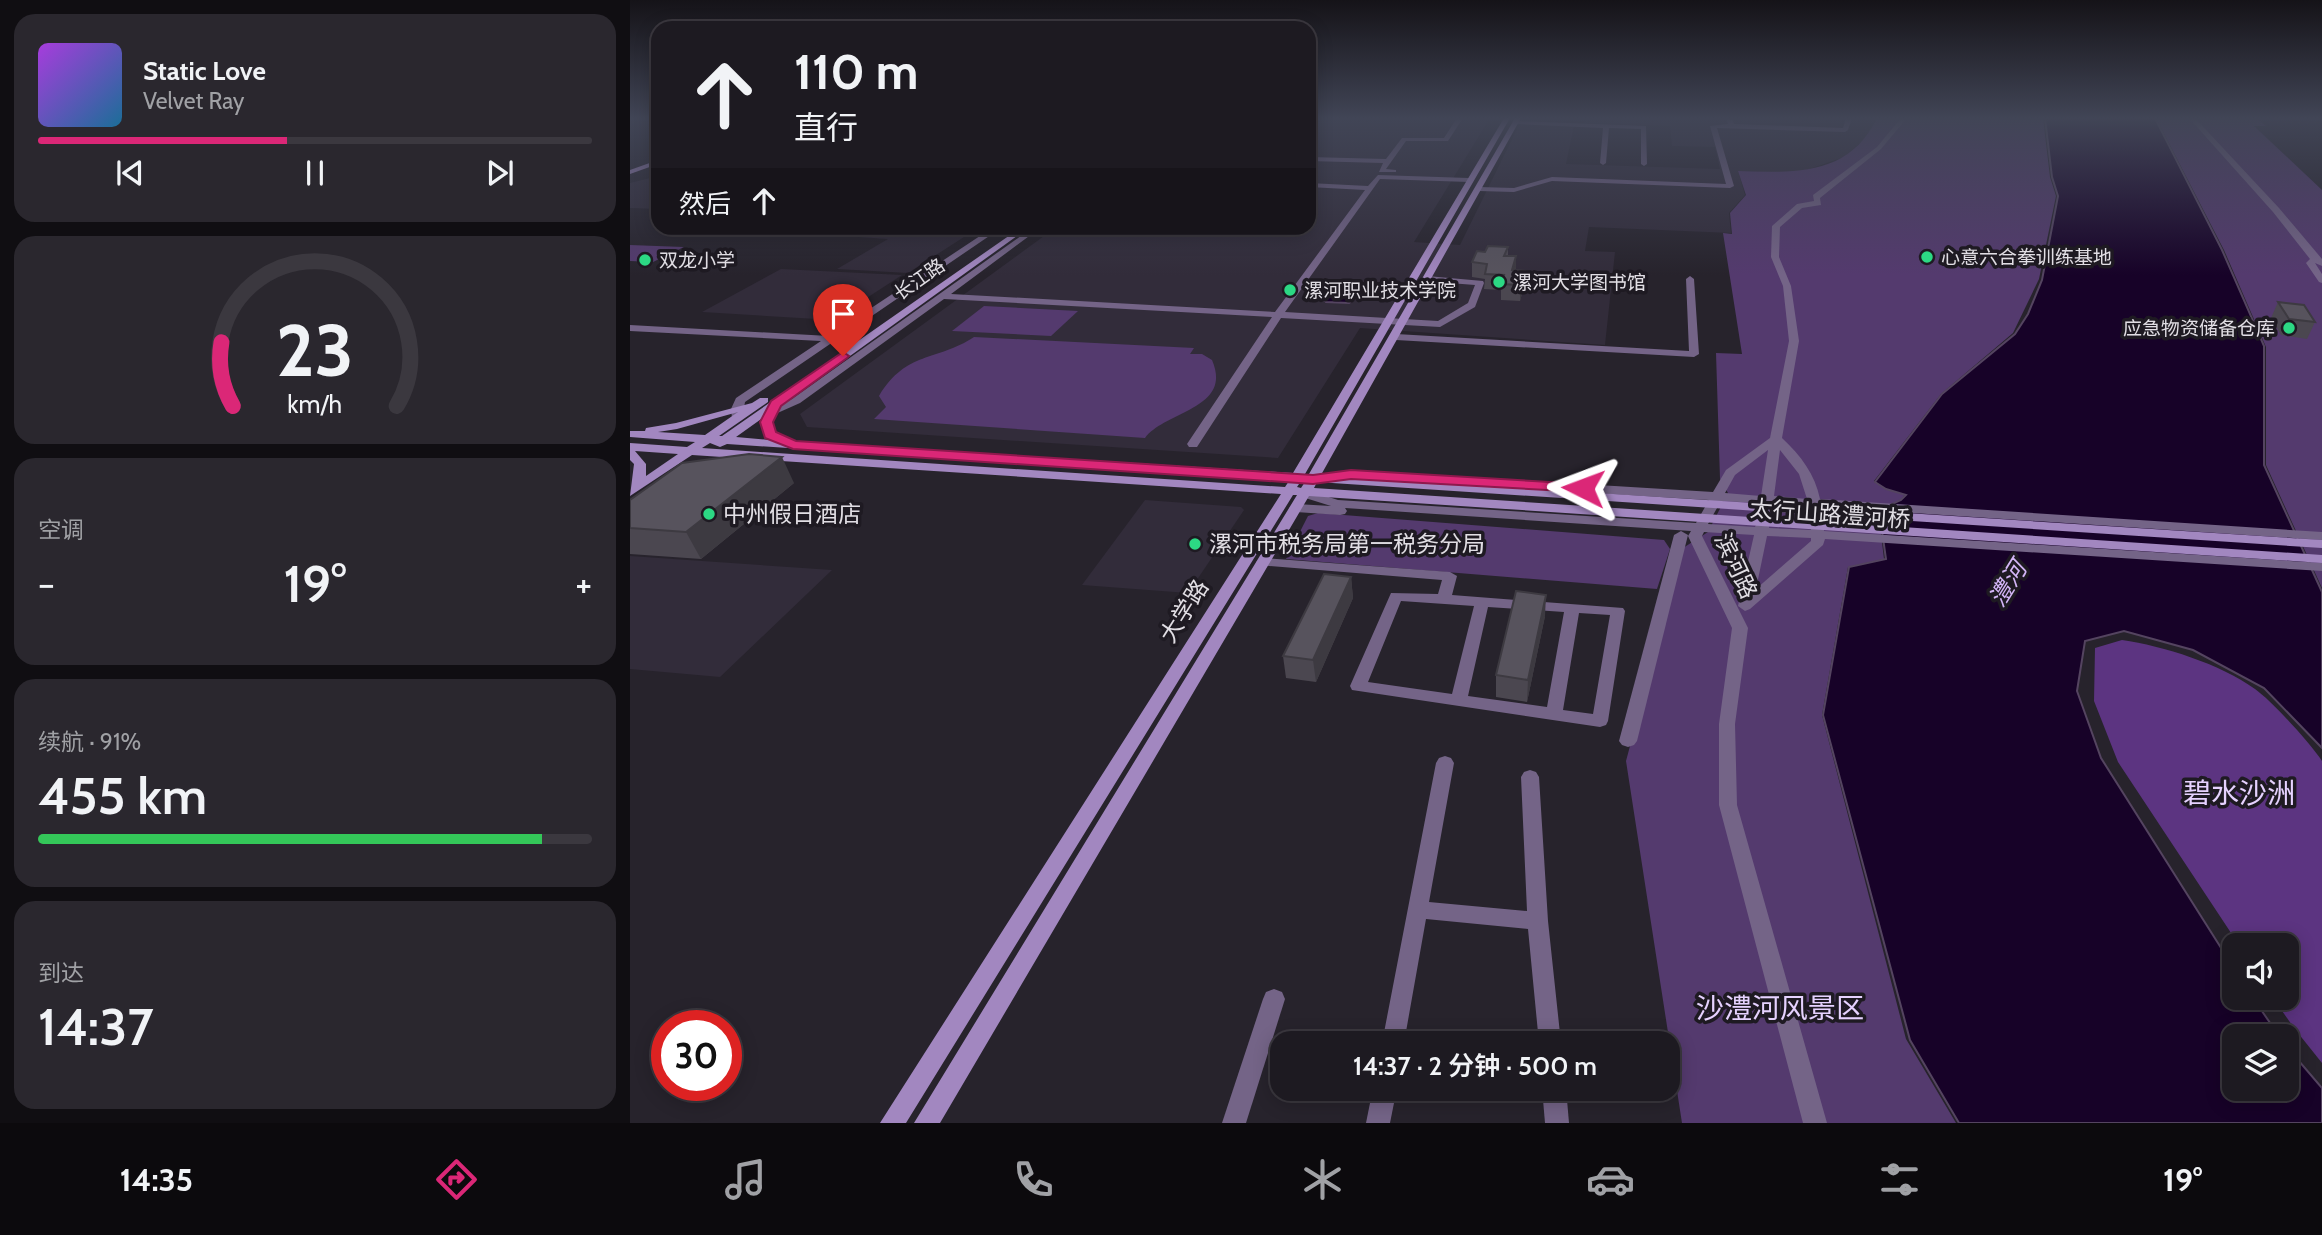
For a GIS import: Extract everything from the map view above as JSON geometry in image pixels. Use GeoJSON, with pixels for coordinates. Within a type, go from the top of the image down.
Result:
{"type":"FeatureCollection","features":[{"type":"Feature","properties":{"kind":"main road","name":"大学路"},"geometry":{"type":"LineString","coordinates":[[926,1123],[1264,562],[1300,490],[1476,170]]}},
{"type":"Feature","properties":{"kind":"main road","name":"大学路"},"geometry":{"type":"LineString","coordinates":[[892,1123],[1300,490],[1320,467],[1488,170]]}},
{"type":"Feature","properties":{"kind":"main road","name":"长江路"},"geometry":{"type":"LineString","coordinates":[[737,414],[761,403],[1002,235]]}},
{"type":"Feature","properties":{"kind":"main road","name":"长江路"},"geometry":{"type":"LineString","coordinates":[[773,408],[1014,235]]}},
{"type":"Feature","properties":{"kind":"main road"},"geometry":{"type":"LineString","coordinates":[[773,408],[767,422],[770,435],[793,445]]}},
{"type":"Feature","properties":{"kind":"main road"},"geometry":{"type":"LineString","coordinates":[[630,434],[737,414]]}},
{"type":"Feature","properties":{"kind":"main road"},"geometry":{"type":"LineString","coordinates":[[630,506],[660,486],[707,446],[737,414]]}},
{"type":"Feature","properties":{"kind":"main road"},"geometry":{"type":"LineString","coordinates":[[722,442],[753,420]]}},
{"type":"Feature","properties":{"kind":"main road"},"geometry":{"type":"LineString","coordinates":[[630,434],[778,456],[1300,490]]}},
{"type":"Feature","properties":{"kind":"main road"},"geometry":{"type":"LineString","coordinates":[[633,489],[691,451],[722,442],[793,445],[1300,490]]}},
{"type":"Feature","properties":{"kind":"main road"},"geometry":{"type":"LineString","coordinates":[[630,449],[691,451]]}},
{"type":"Feature","properties":{"kind":"main road"},"geometry":{"type":"LineString","coordinates":[[630,449],[640,464],[633,489]]}},
{"type":"Feature","properties":{"kind":"main road"},"geometry":{"type":"LineString","coordinates":[[718,467],[778,456]]}},
{"type":"Feature","properties":{"kind":"main road","name":"太行山路澧河桥"},"geometry":{"type":"LineString","coordinates":[[1349,478],[1764,515],[2322,559]]}},
{"type":"Feature","properties":{"kind":"main road","name":"太行山路澧河桥"},"geometry":{"type":"LineString","coordinates":[[1764,515],[2322,544]]}},
{"type":"Feature","properties":{"kind":"street"},"geometry":{"type":"LineString","coordinates":[[1193,444],[1278,315],[1381,170]]}},
{"type":"Feature","properties":{"kind":"street"},"geometry":{"type":"LineString","coordinates":[[1479,189],[1514,190],[1552,179],[1730,186],[1726,170]]}},
{"type":"Feature","properties":{"kind":"street"},"geometry":{"type":"LineString","coordinates":[[1740,628],[1764,515],[1794,341],[1787,286],[1775,257],[1773,233],[1780,220],[1800,206],[1818,203],[1816,197],[1851,170]]}},
{"type":"Feature","properties":{"kind":"street"},"geometry":{"type":"LineString","coordinates":[[2240,170],[2319,261],[2310,263],[2322,280]]}},
{"type":"Feature","properties":{"kind":"street"},"geometry":{"type":"LineString","coordinates":[[1379,174],[1471,177]]}},
{"type":"Feature","properties":{"kind":"street"},"geometry":{"type":"LineString","coordinates":[[1316,185],[1370,188]]}},
{"type":"Feature","properties":{"kind":"street"},"geometry":{"type":"LineString","coordinates":[[737,414],[740,400],[987,235]]}},
{"type":"Feature","properties":{"kind":"street"},"geometry":{"type":"LineString","coordinates":[[753,420],[773,408],[796,401],[1026,235]]}},
{"type":"Feature","properties":{"kind":"street"},"geometry":{"type":"LineString","coordinates":[[942,296],[1440,324],[1472,305],[1480,282],[1427,279]]}},
{"type":"Feature","properties":{"kind":"street"},"geometry":{"type":"LineString","coordinates":[[1396,337],[1694,354],[1690,279]]}},
{"type":"Feature","properties":{"kind":"street"},"geometry":{"type":"LineString","coordinates":[[630,328],[849,340]]}},
{"type":"Feature","properties":{"kind":"street"},"geometry":{"type":"LineString","coordinates":[[1745,606],[1818,542],[1811,482],[1776,439]]}},
{"type":"Feature","properties":{"kind":"street","name":"滨河路"},"geometry":{"type":"LineString","coordinates":[[1776,439],[1730,473],[1719,494],[1688,536],[1740,628],[1727,724],[1728,805],[1815,1123]]}},
{"type":"Feature","properties":{"kind":"street"},"geometry":{"type":"LineString","coordinates":[[1320,467],[1719,494]]}},
{"type":"Feature","properties":{"kind":"street"},"geometry":{"type":"LineString","coordinates":[[1300,490],[1349,478]]}},
{"type":"Feature","properties":{"kind":"street","name":"太行山路澧河桥"},"geometry":{"type":"LineString","coordinates":[[1349,478],[1719,494],[1764,515],[2322,567]]}},
{"type":"Feature","properties":{"kind":"street"},"geometry":{"type":"LineString","coordinates":[[1300,490],[1688,536],[1628,741]]}},
{"type":"Feature","properties":{"kind":"street","name":"太行山路澧河桥"},"geometry":{"type":"LineString","coordinates":[[1300,490],[1337,500],[2322,536]]}},
{"type":"Feature","properties":{"kind":"street"},"geometry":{"type":"LineString","coordinates":[[1264,562],[1450,576],[1444,599]]}},
{"type":"Feature","properties":{"kind":"street"},"geometry":{"type":"LineString","coordinates":[[1396,596],[1482,602],[1618,611],[1600,721],[1358,686],[1396,596]]}},
{"type":"Feature","properties":{"kind":"street"},"geometry":{"type":"LineString","coordinates":[[1459,701],[1482,602]]}},
{"type":"Feature","properties":{"kind":"street"},"geometry":{"type":"LineString","coordinates":[[1554,715],[1572,608]]}},
{"type":"Feature","properties":{"kind":"street"},"geometry":{"type":"LineString","coordinates":[[1395,1031],[1445,763]]}},
{"type":"Feature","properties":{"kind":"street"},"geometry":{"type":"LineString","coordinates":[[1530,777],[1538,921],[1549,1031]]}},
{"type":"Feature","properties":{"kind":"street"},"geometry":{"type":"LineString","coordinates":[[1418,910],[1538,921]]}},
{"type":"Feature","properties":{"kind":"street"},"geometry":{"type":"LineString","coordinates":[[1234,1123],[1274,999]]}},
{"type":"Feature","properties":{"kind":"street"},"geometry":{"type":"LineString","coordinates":[[1378,1123],[1382,1101]]}},
{"type":"Feature","properties":{"kind":"street"},"geometry":{"type":"LineString","coordinates":[[1555,1101],[1557,1123]]}},
{"type":"Feature","properties":{"kind":"shaded area","name":"漯河职业技术学院"},"geometry":{"type":"Polygon","coordinates":[[[1316,170],[1458,170],[1414,242],[1460,245],[1497,170],[1805,170],[1798,173],[1738,171],[1745,195],[1729,213],[1731,233],[1589,227],[1585,251],[1615,252],[1605,345],[1360,328],[1278,458],[807,427],[800,414],[1045,235],[1316,235],[1316,170]]]}},
{"type":"Feature","properties":{"kind":"shaded area"},"geometry":{"type":"Polygon","coordinates":[[[651,178],[651,209],[630,208],[630,183],[651,178]]]}},
{"type":"Feature","properties":{"kind":"shaded area"},"geometry":{"type":"Polygon","coordinates":[[[967,235],[908,273],[837,269],[888,239],[858,237],[967,235]]]}},
{"type":"Feature","properties":{"kind":"shaded area"},"geometry":{"type":"Polygon","coordinates":[[[781,269],[902,275],[833,320],[702,312],[781,269]]]}},
{"type":"Feature","properties":{"kind":"shaded area"},"geometry":{"type":"Polygon","coordinates":[[[1145,500],[1241,507],[1244,510],[1188,593],[1082,585],[1145,500]]]}},
{"type":"Feature","properties":{"kind":"shaded area"},"geometry":{"type":"Polygon","coordinates":[[[630,556],[832,570],[720,677],[630,669],[630,556]]]}},
{"type":"Feature","properties":{"kind":"green space","name":"沙澧河风景区"},"geometry":{"type":"Polygon","coordinates":[[[2049,170],[2056,196],[2039,279],[2013,333],[1941,394],[1874,481],[1886,489],[1905,494],[1901,500],[1878,510],[1884,559],[1848,567],[1822,715],[1906,1039],[1956,1123],[1682,1123],[1679,1101],[1680,1031],[1668,1031],[1626,761],[1683,548],[1708,532],[1728,493],[1720,479],[1716,353],[1742,354],[1723,233],[1732,234],[1730,213],[1746,195],[1738,171],[2049,170]]]}},
{"type":"Feature","properties":{"kind":"green space"},"geometry":{"type":"Polygon","coordinates":[[[2183,170],[2301,170],[2322,190],[2322,588],[2266,465],[2266,347],[2224,250],[2183,170]]]}},
{"type":"Feature","properties":{"kind":"green space","name":"双龙小学"},"geometry":{"type":"Polygon","coordinates":[[[630,245],[684,247],[653,262],[630,261],[630,245]]]}},
{"type":"Feature","properties":{"kind":"green space"},"geometry":{"type":"Polygon","coordinates":[[[984,306],[1078,311],[1051,336],[952,331],[984,306]]]}},
{"type":"Feature","properties":{"kind":"green space"},"geometry":{"type":"Polygon","coordinates":[[[974,337],[1194,348],[1190,354],[1202,354],[1212,360],[1216,376],[1213,389],[1206,399],[1155,429],[1145,438],[874,419],[886,407],[879,396],[900,371],[974,337]]]}},
{"type":"Feature","properties":{"kind":"green space"},"geometry":{"type":"Polygon","coordinates":[[[1318,513],[1664,540],[1670,549],[1657,589],[1286,559],[1308,516],[1318,513]]]}},
{"type":"Feature","properties":{"kind":"green space","name":"碧水沙洲"},"geometry":{"type":"Polygon","coordinates":[[[2122,640],[2191,657],[2226,672],[2255,689],[2281,712],[2322,761],[2322,1063],[2299,1034],[2299,1024],[2291,1024],[2281,1010],[2299,1010],[2299,933],[2231,933],[2118,762],[2094,701],[2095,648],[2122,640]]]}},
{"type":"Feature","properties":{"kind":"water","name":"澧河"},"geometry":{"type":"Polygon","coordinates":[[[2051,170],[2182,170],[2222,250],[2264,346],[2264,465],[2322,592],[2322,748],[2264,688],[2193,650],[2124,631],[2085,641],[2077,691],[2101,758],[2222,949],[2222,1010],[2261,1010],[2271,1024],[2222,1024],[2222,1101],[2299,1101],[2299,1061],[2322,1088],[2322,1123],[1959,1123],[1910,1040],[1823,715],[1849,567],[1886,559],[1879,510],[1906,495],[1886,489],[1875,482],[1942,394],[2015,334],[2028,314],[2042,280],[2058,196],[2051,170]]]}},
{"type":"Feature","properties":{"kind":"water"},"geometry":{"type":"Polygon","coordinates":[[[1339,287],[1358,290],[1359,296],[1349,303],[1326,302],[1324,298],[1327,292],[1339,287]]]}},
{"type":"Feature","properties":{"kind":"building"},"geometry":{"type":"Polygon","coordinates":[[[1488,246],[1508,247],[1504,256],[1516,256],[1512,270],[1525,271],[1520,285],[1501,284],[1504,275],[1485,274],[1487,264],[1472,262],[1477,251],[1485,252],[1488,246]]]}},
{"type":"Feature","properties":{"kind":"building"},"geometry":{"type":"Polygon","coordinates":[[[2278,302],[2304,305],[2315,322],[2289,319],[2278,302]]]}},
{"type":"Feature","properties":{"kind":"building"},"geometry":{"type":"Polygon","coordinates":[[[749,454],[782,457],[686,532],[630,528],[630,500],[682,463],[749,454]]]}},
{"type":"Feature","properties":{"kind":"building"},"geometry":{"type":"Polygon","coordinates":[[[1324,574],[1351,577],[1313,660],[1283,656],[1324,574]]]}},
{"type":"Feature","properties":{"kind":"building"},"geometry":{"type":"Polygon","coordinates":[[[1516,591],[1546,595],[1528,680],[1496,675],[1516,591]]]}},
{"type":"Feature","properties":{"kind":"place","name":"心意六合拳训练基地"},"geometry":{"type":"Point","coordinates":[1927,257]}},
{"type":"Feature","properties":{"kind":"place","name":"双龙小学"},"geometry":{"type":"Point","coordinates":[645,260]}},
{"type":"Feature","properties":{"kind":"place","name":"漯河大学图书馆"},"geometry":{"type":"Point","coordinates":[1499,282]}},
{"type":"Feature","properties":{"kind":"place","name":"漯河职业技术学院"},"geometry":{"type":"Point","coordinates":[1290,290]}},
{"type":"Feature","properties":{"kind":"place","name":"应急物资储备仓库"},"geometry":{"type":"Point","coordinates":[2289,328]}},
{"type":"Feature","properties":{"kind":"place","name":"中州假日酒店"},"geometry":{"type":"Point","coordinates":[709,514]}},
{"type":"Feature","properties":{"kind":"place","name":"漯河市税务局第一税务分局"},"geometry":{"type":"Point","coordinates":[1195,544]}},
{"type":"Feature","properties":{"kind":"route"},"geometry":{"type":"LineString","coordinates":[[843,356],[776,404],[767,422],[770,435],[793,445],[1313,479],[1351,474],[1583,488]]}}]}
